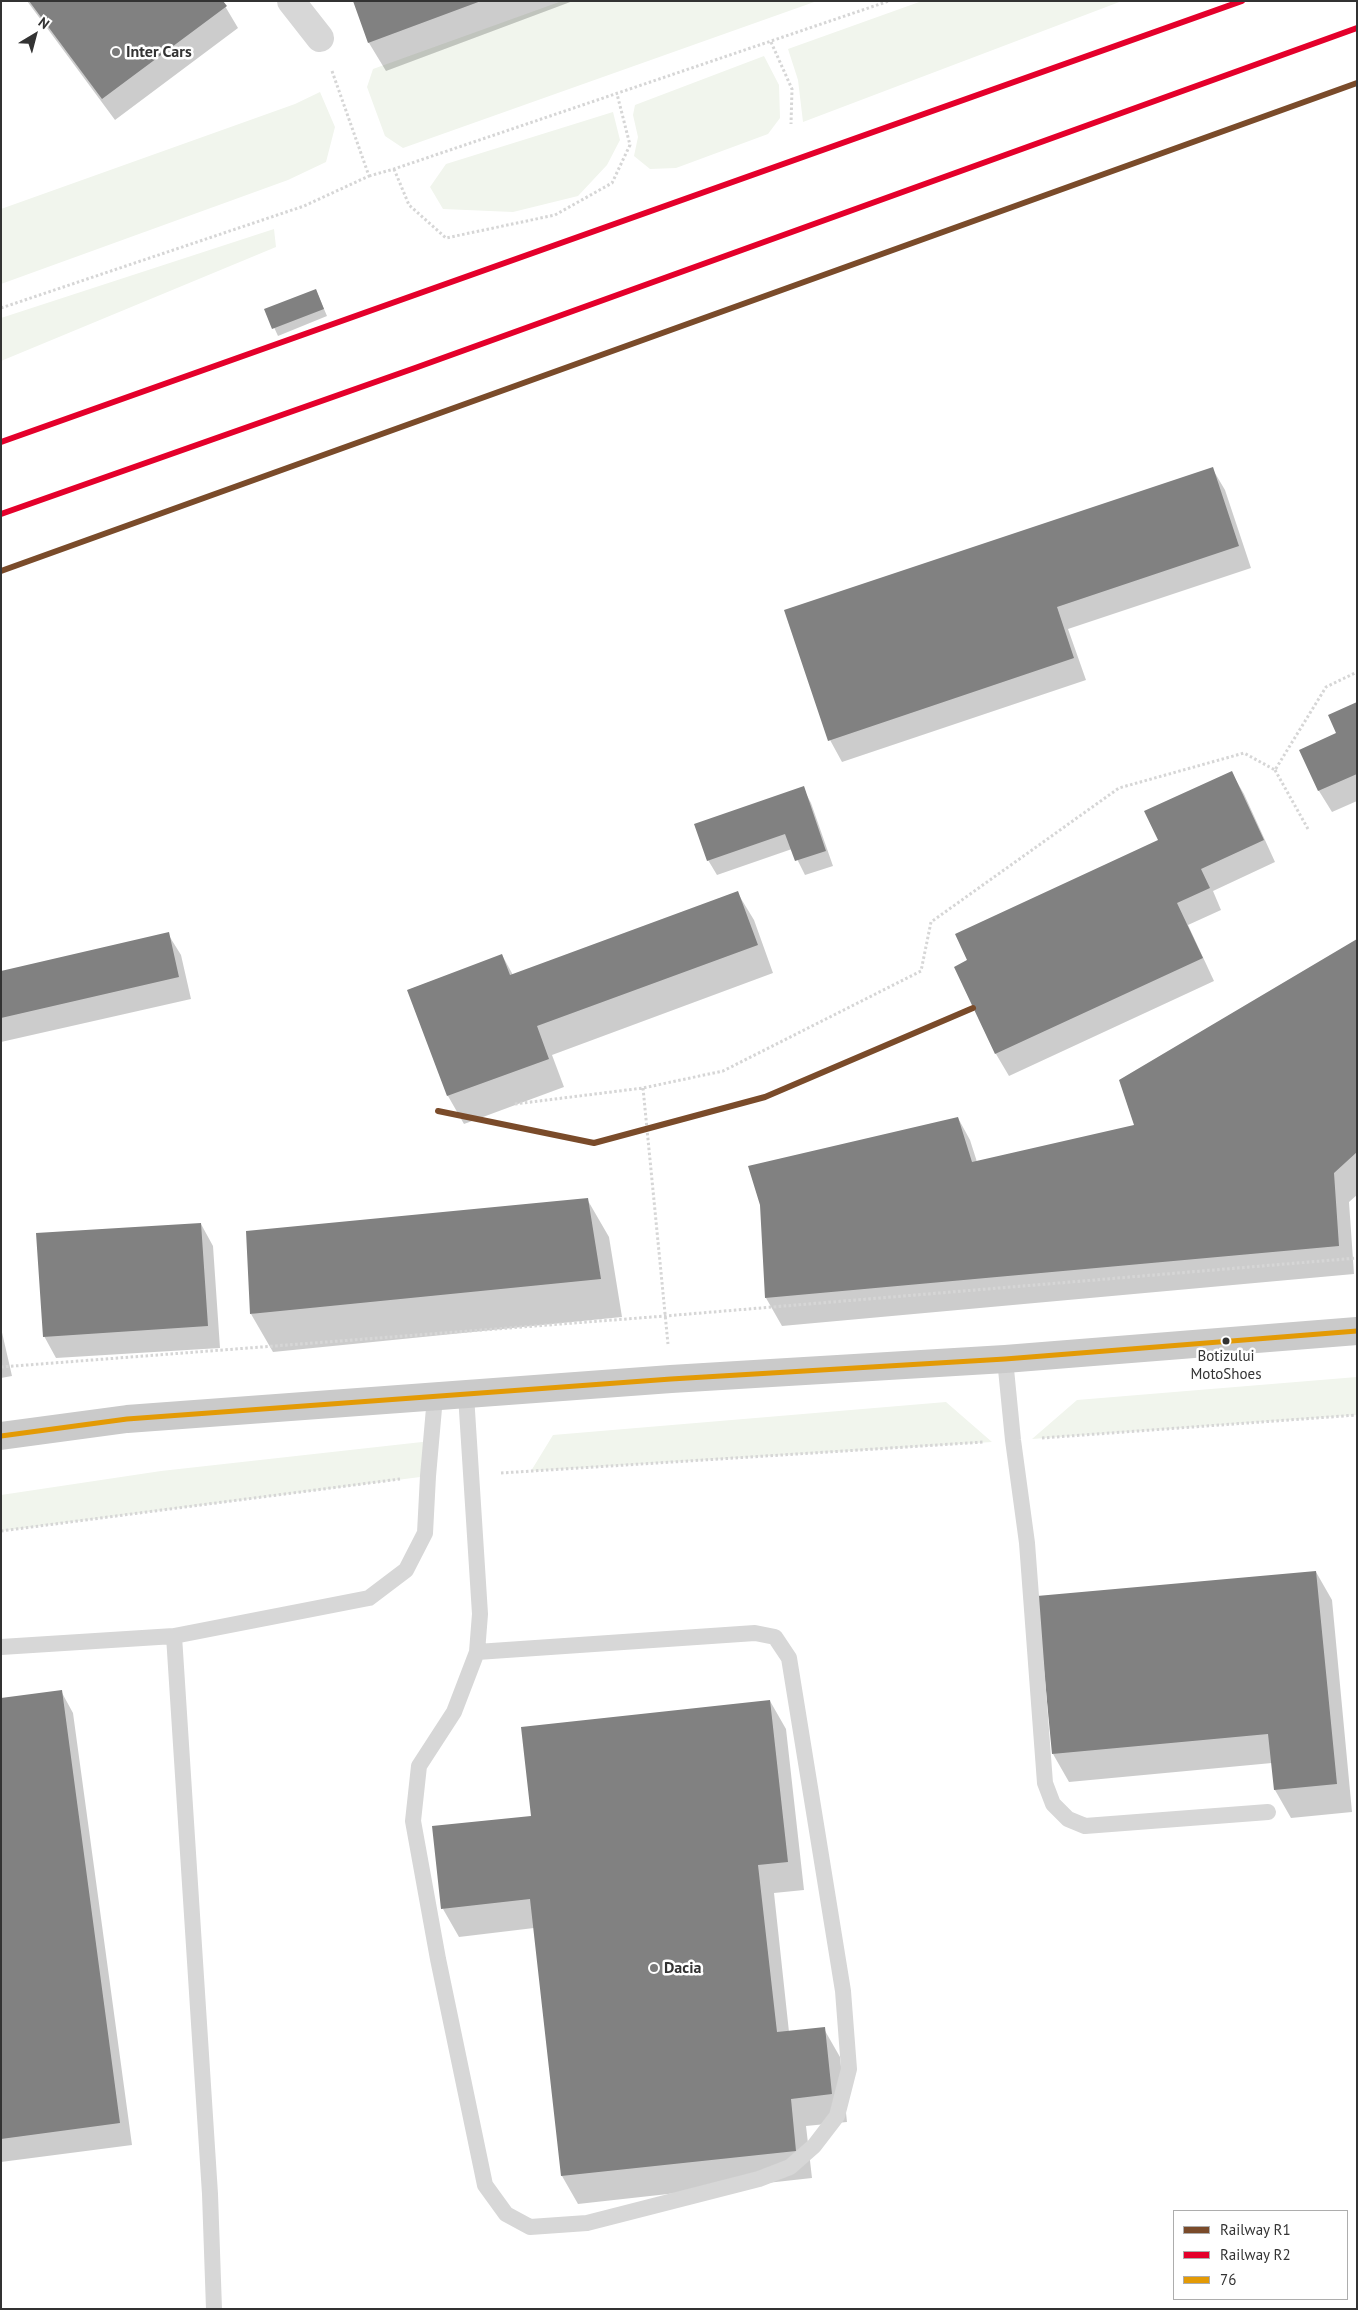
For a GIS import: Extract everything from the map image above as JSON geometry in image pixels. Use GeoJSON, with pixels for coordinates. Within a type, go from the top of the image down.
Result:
{"type":"FeatureCollection","features":[{"type":"Feature","properties":{"kind":"main road"},"geometry":{"type":"LineString","coordinates":[[1,1436],[127,1419],[671,1379],[1005,1359],[1357,1331]]}},
{"type":"Feature","properties":{"kind":"street"},"geometry":{"type":"LineString","coordinates":[[292,1],[320,38]]}},
{"type":"Feature","properties":{"kind":"lane"},"geometry":{"type":"LineString","coordinates":[[1005,1359],[1013,1440],[1027,1543],[1045,1783],[1053,1804],[1068,1819],[1085,1826],[1268,1812]]}},
{"type":"Feature","properties":{"kind":"lane"},"geometry":{"type":"LineString","coordinates":[[466,1395],[480,1614],[477,1652],[454,1712],[419,1766],[413,1821],[438,1959],[485,2185],[506,2214],[530,2227],[587,2223],[759,2179],[790,2167],[814,2146],[837,2116],[848,2069],[843,1991],[789,1658],[775,1637],[756,1633],[477,1652]]}},
{"type":"Feature","properties":{"kind":"lane"},"geometry":{"type":"LineString","coordinates":[[1,1647],[174,1636],[369,1598],[406,1570],[425,1533],[435,1397]]}},
{"type":"Feature","properties":{"kind":"lane"},"geometry":{"type":"LineString","coordinates":[[174,1636],[210,2194],[214,2309]]}},
{"type":"Feature","properties":{"kind":"path"},"geometry":{"type":"LineString","coordinates":[[1,308],[304,206],[369,176],[394,170],[889,1]]}},
{"type":"Feature","properties":{"kind":"path"},"geometry":{"type":"LineString","coordinates":[[320,38],[369,176]]}},
{"type":"Feature","properties":{"kind":"path"},"geometry":{"type":"LineString","coordinates":[[770,42],[792,89],[791,124]]}},
{"type":"Feature","properties":{"kind":"path"},"geometry":{"type":"LineString","coordinates":[[394,170],[409,205],[446,238],[555,215],[612,183],[630,145],[616,94]]}},
{"type":"Feature","properties":{"kind":"path"},"geometry":{"type":"LineString","coordinates":[[1275,770],[1326,686],[1357,672]]}},
{"type":"Feature","properties":{"kind":"path"},"geometry":{"type":"LineString","coordinates":[[514,1104],[644,1088],[723,1071],[921,971],[931,922],[1119,788],[1244,753],[1275,770],[1308,829]]}},
{"type":"Feature","properties":{"kind":"path"},"geometry":{"type":"LineString","coordinates":[[644,1088],[665,1316]]}},
{"type":"Feature","properties":{"kind":"path"},"geometry":{"type":"LineString","coordinates":[[1,1367],[665,1316],[1357,1258]]}},
{"type":"Feature","properties":{"kind":"path"},"geometry":{"type":"LineString","coordinates":[[471,1475],[1013,1440],[1357,1415]]}},
{"type":"Feature","properties":{"kind":"path"},"geometry":{"type":"LineString","coordinates":[[1,1531],[428,1476]]}},
{"type":"Feature","properties":{"kind":"shaded area"},"geometry":{"type":"Polygon","coordinates":[[[562,1],[817,1],[403,148],[385,136],[367,87],[373,69],[562,1]]]}},
{"type":"Feature","properties":{"kind":"shaded area"},"geometry":{"type":"Polygon","coordinates":[[[922,1],[1122,1],[803,122],[798,80],[788,49],[922,1]]]}},
{"type":"Feature","properties":{"kind":"shaded area"},"geometry":{"type":"Polygon","coordinates":[[[764,56],[779,85],[780,118],[768,134],[676,168],[650,169],[634,156],[638,137],[633,115],[635,105],[764,56]]]}},
{"type":"Feature","properties":{"kind":"shaded area"},"geometry":{"type":"Polygon","coordinates":[[[320,92],[335,127],[326,162],[288,180],[1,284],[1,209],[295,104],[320,92]]]}},
{"type":"Feature","properties":{"kind":"shaded area"},"geometry":{"type":"Polygon","coordinates":[[[613,112],[620,140],[607,165],[578,196],[513,212],[443,209],[430,187],[446,164],[613,112]]]}},
{"type":"Feature","properties":{"kind":"shaded area"},"geometry":{"type":"Polygon","coordinates":[[[274,229],[276,247],[1,361],[1,318],[274,229]]]}},
{"type":"Feature","properties":{"kind":"shaded area"},"geometry":{"type":"Polygon","coordinates":[[[1357,1377],[1357,1415],[1032,1439],[1077,1400],[1357,1377]]]}},
{"type":"Feature","properties":{"kind":"shaded area"},"geometry":{"type":"Polygon","coordinates":[[[946,1402],[992,1442],[531,1471],[553,1435],[946,1402]]]}},
{"type":"Feature","properties":{"kind":"shaded area"},"geometry":{"type":"Polygon","coordinates":[[[431,1441],[428,1476],[1,1531],[1,1495],[161,1471],[431,1441]]]}},
{"type":"Feature","properties":{"kind":"building","name":"Inter Cars"},"geometry":{"type":"Polygon","coordinates":[[[29,1],[223,1],[227,6],[102,99],[29,1]]]}},
{"type":"Feature","properties":{"kind":"building"},"geometry":{"type":"Polygon","coordinates":[[[353,1],[481,1],[368,43],[353,1]]]}},
{"type":"Feature","properties":{"kind":"building"},"geometry":{"type":"Polygon","coordinates":[[[316,289],[324,309],[272,329],[264,309],[316,289]]]}},
{"type":"Feature","properties":{"kind":"building"},"geometry":{"type":"Polygon","coordinates":[[[1213,467],[1239,546],[1057,607],[1074,658],[828,741],[784,610],[1213,467]]]}},
{"type":"Feature","properties":{"kind":"building"},"geometry":{"type":"Polygon","coordinates":[[[1357,702],[1357,774],[1318,791],[1299,750],[1336,733],[1328,715],[1357,702]]]}},
{"type":"Feature","properties":{"kind":"building"},"geometry":{"type":"Polygon","coordinates":[[[1232,771],[1264,840],[1201,869],[1210,888],[1177,903],[1203,958],[995,1054],[954,967],[967,960],[955,934],[1158,840],[1144,811],[1232,771]]]}},
{"type":"Feature","properties":{"kind":"building"},"geometry":{"type":"Polygon","coordinates":[[[804,786],[826,851],[795,861],[785,834],[707,861],[694,824],[804,786]]]}},
{"type":"Feature","properties":{"kind":"building"},"geometry":{"type":"Polygon","coordinates":[[[738,891],[758,945],[537,1026],[549,1059],[447,1096],[407,990],[502,954],[510,975],[738,891]]]}},
{"type":"Feature","properties":{"kind":"building"},"geometry":{"type":"Polygon","coordinates":[[[169,932],[179,977],[1,1018],[1,971],[169,932]]]}},
{"type":"Feature","properties":{"kind":"building"},"geometry":{"type":"Polygon","coordinates":[[[1357,939],[1357,1152],[1334,1173],[1339,1246],[765,1298],[760,1205],[748,1166],[958,1117],[972,1162],[1134,1125],[1119,1080],[1357,939]]]}},
{"type":"Feature","properties":{"kind":"building"},"geometry":{"type":"Polygon","coordinates":[[[588,1198],[601,1279],[250,1314],[246,1231],[588,1198]]]}},
{"type":"Feature","properties":{"kind":"building"},"geometry":{"type":"Polygon","coordinates":[[[201,1223],[208,1326],[43,1337],[36,1233],[201,1223]]]}},
{"type":"Feature","properties":{"kind":"building"},"geometry":{"type":"Polygon","coordinates":[[[1316,1571],[1337,1784],[1274,1790],[1268,1734],[1052,1754],[1037,1596],[1316,1571]]]}},
{"type":"Feature","properties":{"kind":"building"},"geometry":{"type":"Polygon","coordinates":[[[62,1690],[120,2123],[1,2139],[1,1698],[62,1690]]]}},
{"type":"Feature","properties":{"kind":"building","name":"Dacia"},"geometry":{"type":"Polygon","coordinates":[[[770,1700],[788,1862],[758,1865],[777,2032],[825,2027],[832,2094],[791,2099],[796,2151],[561,2176],[530,1899],[441,1909],[432,1826],[531,1816],[521,1727],[770,1700]]]}},
{"type":"Feature","properties":{"kind":"rail line","name":"R2"},"geometry":{"type":"LineString","coordinates":[[1,442],[1242,1]]}},
{"type":"Feature","properties":{"kind":"rail line","name":"R2"},"geometry":{"type":"LineString","coordinates":[[1,514],[415,368],[1357,28]]}},
{"type":"Feature","properties":{"kind":"rail line","name":"R1"},"geometry":{"type":"LineString","coordinates":[[1,571],[1357,83]]}},
{"type":"Feature","properties":{"kind":"rail line","name":"R1"},"geometry":{"type":"LineString","coordinates":[[438,1111],[594,1143],[765,1097],[973,1008]]}},
{"type":"Feature","properties":{"kind":"transit line","name":"76"},"geometry":{"type":"LineString","coordinates":[[1,1436],[127,1419],[671,1379],[1005,1359],[1357,1331]]}},
{"type":"Feature","properties":{"kind":"place","name":"Inter Cars"},"geometry":{"type":"Point","coordinates":[116,52]}},
{"type":"Feature","properties":{"kind":"place","name":"Botizului MotoShoes"},"geometry":{"type":"Point","coordinates":[1226,1341]}},
{"type":"Feature","properties":{"kind":"place","name":"Dacia"},"geometry":{"type":"Point","coordinates":[654,1968]}}]}
